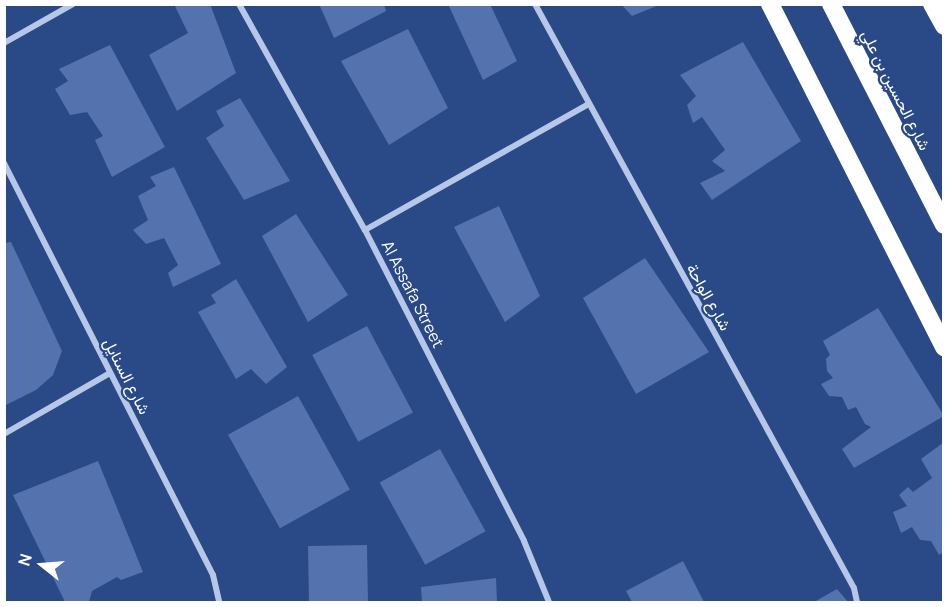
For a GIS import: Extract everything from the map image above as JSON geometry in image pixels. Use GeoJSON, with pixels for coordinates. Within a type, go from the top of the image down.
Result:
{"type":"FeatureCollection","features":[{"type":"Feature","properties":{"kind":"highway"},"geometry":{"type":"LineString","coordinates":[[770,4],[944,347]]}},
{"type":"Feature","properties":{"kind":"highway","name":"شارع الحسين بن علي"},"geometry":{"type":"LineString","coordinates":[[831,4],[944,225]]}},
{"type":"Feature","properties":{"kind":"highway"},"geometry":{"type":"LineString","coordinates":[[932,4],[944,26]]}},
{"type":"Feature","properties":{"kind":"street"},"geometry":{"type":"LineString","coordinates":[[4,44],[73,4]]}},
{"type":"Feature","properties":{"kind":"street","name":"Al Assafa Street"},"geometry":{"type":"LineString","coordinates":[[239,4],[365,230],[524,541],[549,603]]}},
{"type":"Feature","properties":{"kind":"street","name":"شارع الواحة"},"geometry":{"type":"LineString","coordinates":[[535,4],[587,105],[854,588],[857,603]]}},
{"type":"Feature","properties":{"kind":"street"},"geometry":{"type":"LineString","coordinates":[[365,230],[587,105]]}},
{"type":"Feature","properties":{"kind":"street","name":"شارع السنايل"},"geometry":{"type":"LineString","coordinates":[[4,163],[213,575],[219,603]]}},
{"type":"Feature","properties":{"kind":"street"},"geometry":{"type":"LineString","coordinates":[[4,434],[110,373]]}},
{"type":"Feature","properties":{"kind":"building"},"geometry":{"type":"Polygon","coordinates":[[[174,4],[210,4],[236,73],[177,111],[149,55],[188,33],[174,4]]]}},
{"type":"Feature","properties":{"kind":"building"},"geometry":{"type":"Polygon","coordinates":[[[319,4],[384,4],[386,11],[334,38],[319,4]]]}},
{"type":"Feature","properties":{"kind":"building"},"geometry":{"type":"Polygon","coordinates":[[[448,4],[490,4],[517,61],[483,80],[448,4]]]}},
{"type":"Feature","properties":{"kind":"building"},"geometry":{"type":"Polygon","coordinates":[[[621,4],[659,5],[632,16],[621,4]]]}},
{"type":"Feature","properties":{"kind":"building"},"geometry":{"type":"Polygon","coordinates":[[[408,29],[448,108],[389,145],[341,61],[408,29]]]}},
{"type":"Feature","properties":{"kind":"building"},"geometry":{"type":"Polygon","coordinates":[[[743,42],[801,141],[712,200],[700,183],[725,171],[712,161],[725,150],[702,117],[693,123],[687,105],[696,96],[680,75],[743,42]]]}},
{"type":"Feature","properties":{"kind":"building"},"geometry":{"type":"Polygon","coordinates":[[[110,45],[165,147],[112,177],[95,140],[103,136],[87,112],[70,115],[55,89],[68,81],[59,69],[110,45]]]}},
{"type":"Feature","properties":{"kind":"building"},"geometry":{"type":"Polygon","coordinates":[[[240,98],[290,181],[244,200],[206,138],[224,126],[216,111],[240,98]]]}},
{"type":"Feature","properties":{"kind":"building"},"geometry":{"type":"Polygon","coordinates":[[[174,167],[221,264],[173,287],[168,273],[178,265],[164,238],[146,244],[133,230],[148,220],[138,196],[156,186],[150,177],[174,167]]]}},
{"type":"Feature","properties":{"kind":"building"},"geometry":{"type":"Polygon","coordinates":[[[499,206],[540,296],[505,322],[454,227],[499,206]]]}},
{"type":"Feature","properties":{"kind":"building"},"geometry":{"type":"Polygon","coordinates":[[[296,214],[348,295],[308,322],[262,236],[296,214]]]}},
{"type":"Feature","properties":{"kind":"building"},"geometry":{"type":"Polygon","coordinates":[[[11,242],[62,351],[53,375],[36,390],[4,406],[4,243],[11,242]]]}},
{"type":"Feature","properties":{"kind":"building"},"geometry":{"type":"Polygon","coordinates":[[[645,258],[709,352],[636,394],[583,298],[645,258]]]}},
{"type":"Feature","properties":{"kind":"building"},"geometry":{"type":"Polygon","coordinates":[[[236,279],[287,367],[266,384],[251,369],[236,379],[198,312],[216,303],[211,295],[236,279]]]}},
{"type":"Feature","properties":{"kind":"building"},"geometry":{"type":"Polygon","coordinates":[[[878,308],[944,416],[854,468],[842,449],[871,427],[865,424],[856,407],[848,410],[842,397],[829,396],[821,384],[833,378],[827,371],[826,359],[830,355],[823,341],[878,308]]]}},
{"type":"Feature","properties":{"kind":"building"},"geometry":{"type":"Polygon","coordinates":[[[367,326],[413,413],[358,442],[312,355],[367,326]]]}},
{"type":"Feature","properties":{"kind":"building"},"geometry":{"type":"Polygon","coordinates":[[[298,396],[350,490],[280,528],[228,435],[298,396]]]}},
{"type":"Feature","properties":{"kind":"building"},"geometry":{"type":"Polygon","coordinates":[[[944,442],[944,552],[939,555],[931,541],[920,540],[912,527],[901,533],[893,512],[907,506],[899,495],[908,487],[913,492],[932,478],[921,459],[944,442]]]}},
{"type":"Feature","properties":{"kind":"building"},"geometry":{"type":"Polygon","coordinates":[[[440,449],[486,531],[425,565],[380,482],[440,449]]]}},
{"type":"Feature","properties":{"kind":"building"},"geometry":{"type":"Polygon","coordinates":[[[98,461],[143,572],[121,580],[117,577],[92,591],[89,602],[65,602],[13,495],[98,461]]]}},
{"type":"Feature","properties":{"kind":"building"},"geometry":{"type":"Polygon","coordinates":[[[367,545],[368,602],[309,602],[308,546],[367,545]]]}},
{"type":"Feature","properties":{"kind":"building"},"geometry":{"type":"Polygon","coordinates":[[[683,561],[704,602],[632,602],[626,591],[683,561]]]}},
{"type":"Feature","properties":{"kind":"building"},"geometry":{"type":"Polygon","coordinates":[[[496,578],[497,602],[422,602],[421,587],[496,578]]]}},
{"type":"Feature","properties":{"kind":"building"},"geometry":{"type":"Polygon","coordinates":[[[837,589],[848,602],[814,602],[837,589]]]}}]}
